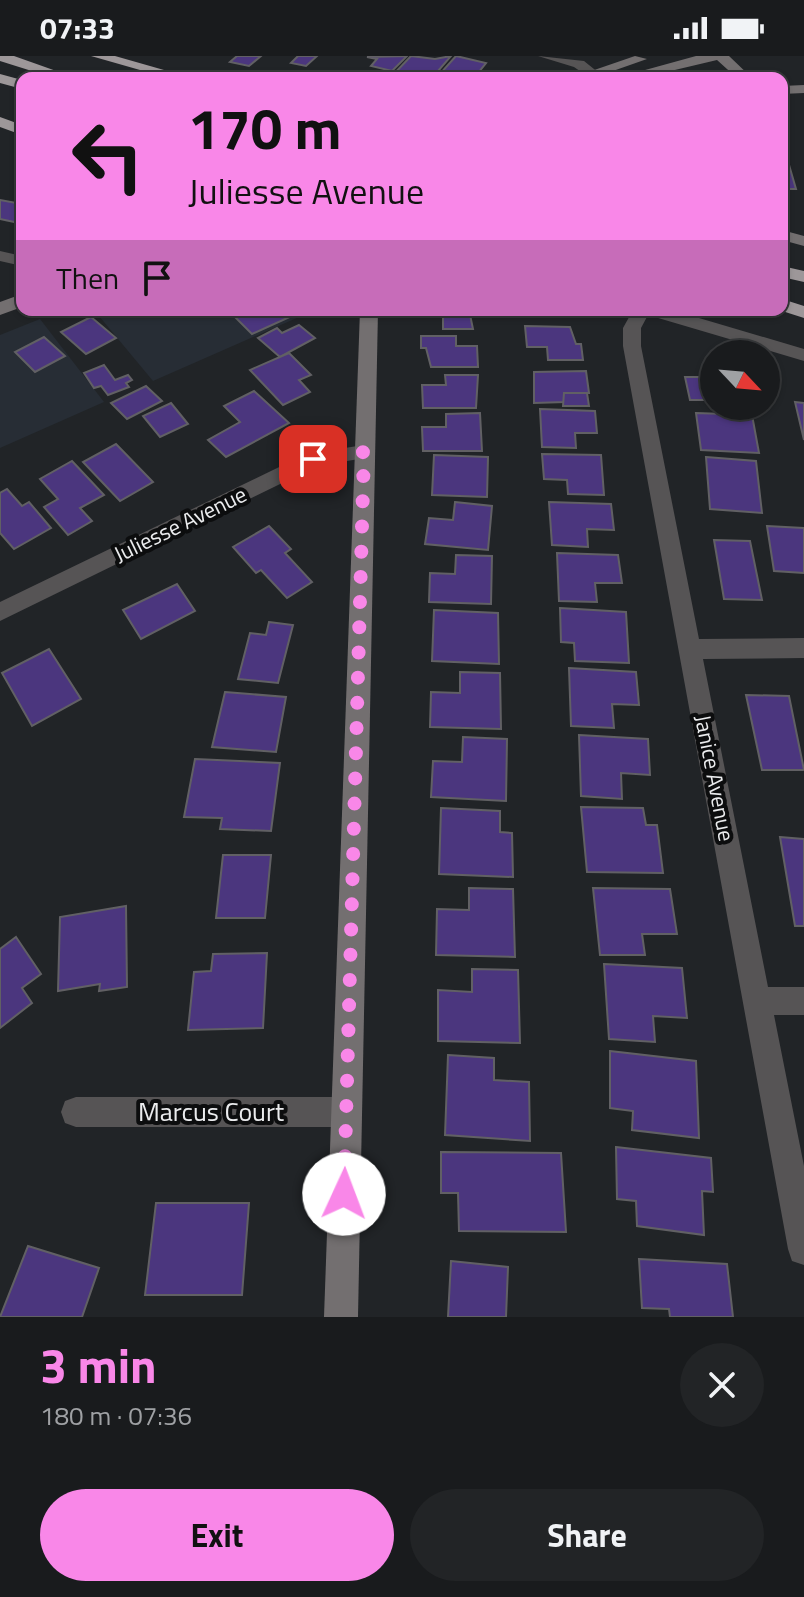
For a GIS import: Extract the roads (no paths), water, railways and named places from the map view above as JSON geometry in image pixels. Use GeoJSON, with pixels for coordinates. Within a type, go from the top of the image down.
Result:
{"type":"FeatureCollection","features":[{"type":"Feature","properties":{"kind":"highway"},"geometry":{"type":"LineString","coordinates":[[0,56],[50,72]]}},
{"type":"Feature","properties":{"kind":"highway"},"geometry":{"type":"LineString","coordinates":[[98,56],[161,72]]}},
{"type":"Feature","properties":{"kind":"street"},"geometry":{"type":"LineString","coordinates":[[545,56],[579,64],[583,72]]}},
{"type":"Feature","properties":{"kind":"street"},"geometry":{"type":"LineString","coordinates":[[599,72],[654,56]]}},
{"type":"Feature","properties":{"kind":"street"},"geometry":{"type":"LineString","coordinates":[[648,72],[714,56]]}},
{"type":"Feature","properties":{"kind":"street"},"geometry":{"type":"LineString","coordinates":[[721,56],[738,72]]}},
{"type":"Feature","properties":{"kind":"street"},"geometry":{"type":"LineString","coordinates":[[341,1317],[369,316]]}},
{"type":"Feature","properties":{"kind":"street","name":"Janice Avenue"},"geometry":{"type":"LineString","coordinates":[[639,316],[632,328],[632,346],[804,1249]]}},
{"type":"Feature","properties":{"kind":"street"},"geometry":{"type":"LineString","coordinates":[[672,316],[804,355]]}},
{"type":"Feature","properties":{"kind":"street","name":"Juliesse Avenue"},"geometry":{"type":"LineString","coordinates":[[0,612],[313,459],[364,452]]}},
{"type":"Feature","properties":{"kind":"street"},"geometry":{"type":"LineString","coordinates":[[691,649],[804,648]]}},
{"type":"Feature","properties":{"kind":"street"},"geometry":{"type":"LineString","coordinates":[[757,1001],[804,1001]]}},
{"type":"Feature","properties":{"kind":"street","name":"Marcus Court"},"geometry":{"type":"LineString","coordinates":[[76,1112],[347,1112]]}}]}
